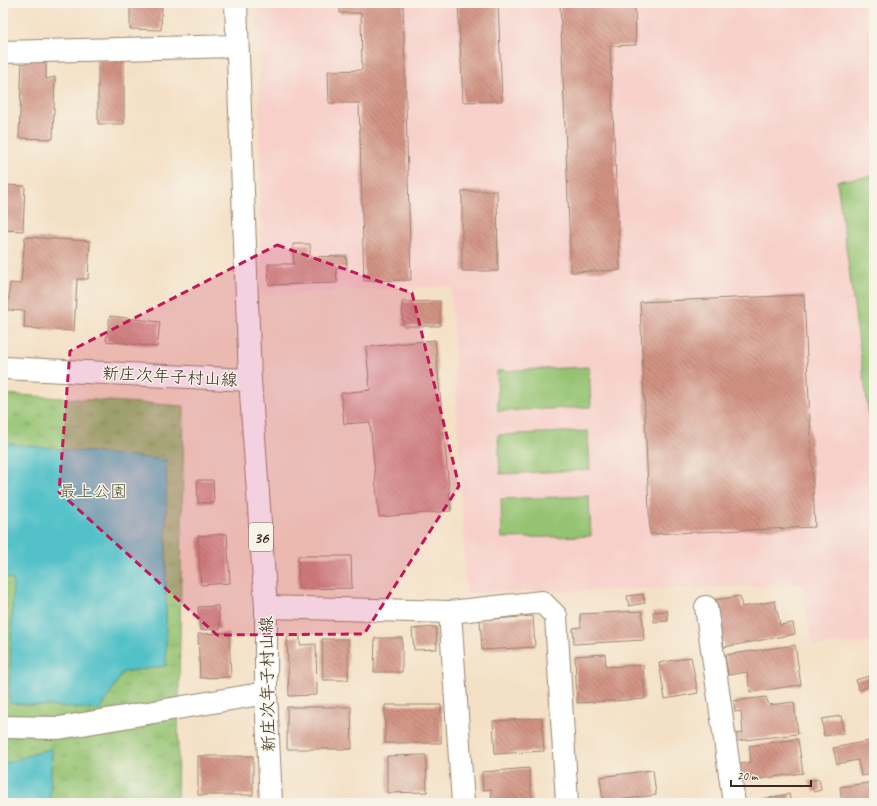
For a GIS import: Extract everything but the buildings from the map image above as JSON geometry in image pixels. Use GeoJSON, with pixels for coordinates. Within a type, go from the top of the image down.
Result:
{"type":"FeatureCollection","features":[{"type":"Feature","properties":{"kind":"street"},"geometry":{"type":"LineString","coordinates":[[236,3],[236,46],[250,380]]}},
{"type":"Feature","properties":{"kind":"street"},"geometry":{"type":"LineString","coordinates":[[3,52],[236,46]]}},
{"type":"Feature","properties":{"kind":"street","name":"新庄次年子村山線"},"geometry":{"type":"LineString","coordinates":[[3,368],[250,380],[266,607],[266,693],[271,803]]}},
{"type":"Feature","properties":{"kind":"street"},"geometry":{"type":"LineString","coordinates":[[266,607],[450,612],[542,602],[556,616],[567,803]]}},
{"type":"Feature","properties":{"kind":"street"},"geometry":{"type":"LineString","coordinates":[[706,607],[734,803]]}},
{"type":"Feature","properties":{"kind":"street"},"geometry":{"type":"LineString","coordinates":[[450,612],[463,803]]}},
{"type":"Feature","properties":{"kind":"street"},"geometry":{"type":"LineString","coordinates":[[3,726],[59,728],[266,693]]}},
{"type":"Feature","properties":{"kind":"highlighted area"},"geometry":{"type":"Polygon","coordinates":[[[277,245],[412,293],[459,486],[364,634],[217,635],[59,492],[70,351],[277,245]]]}},
{"type":"Feature","properties":{"kind":"shaded area"},"geometry":{"type":"Polygon","coordinates":[[[258,3],[861,3],[866,28],[874,26],[874,642],[813,646],[802,585],[466,593],[451,286],[261,295],[258,3]]]}},
{"type":"Feature","properties":{"kind":"green space"},"geometry":{"type":"Polygon","coordinates":[[[874,176],[874,453],[837,181],[874,176]]]}},
{"type":"Feature","properties":{"kind":"green space"},"geometry":{"type":"Polygon","coordinates":[[[589,367],[591,407],[498,411],[497,371],[589,367]]]}},
{"type":"Feature","properties":{"kind":"green space","name":"最上公園"},"geometry":{"type":"Polygon","coordinates":[[[3,394],[184,406],[177,803],[3,803],[3,394]]]}},
{"type":"Feature","properties":{"kind":"green space"},"geometry":{"type":"Polygon","coordinates":[[[588,431],[590,470],[500,474],[498,435],[588,431]]]}},
{"type":"Feature","properties":{"kind":"green space"},"geometry":{"type":"Polygon","coordinates":[[[589,496],[591,536],[502,538],[501,499],[589,496]]]}},
{"type":"Feature","properties":{"kind":"water"},"geometry":{"type":"Polygon","coordinates":[[[3,443],[166,460],[166,666],[123,672],[100,710],[9,703],[13,580],[3,576],[3,443]]]}},
{"type":"Feature","properties":{"kind":"water"},"geometry":{"type":"Polygon","coordinates":[[[52,748],[50,803],[3,803],[3,764],[52,748]]]}}]}
